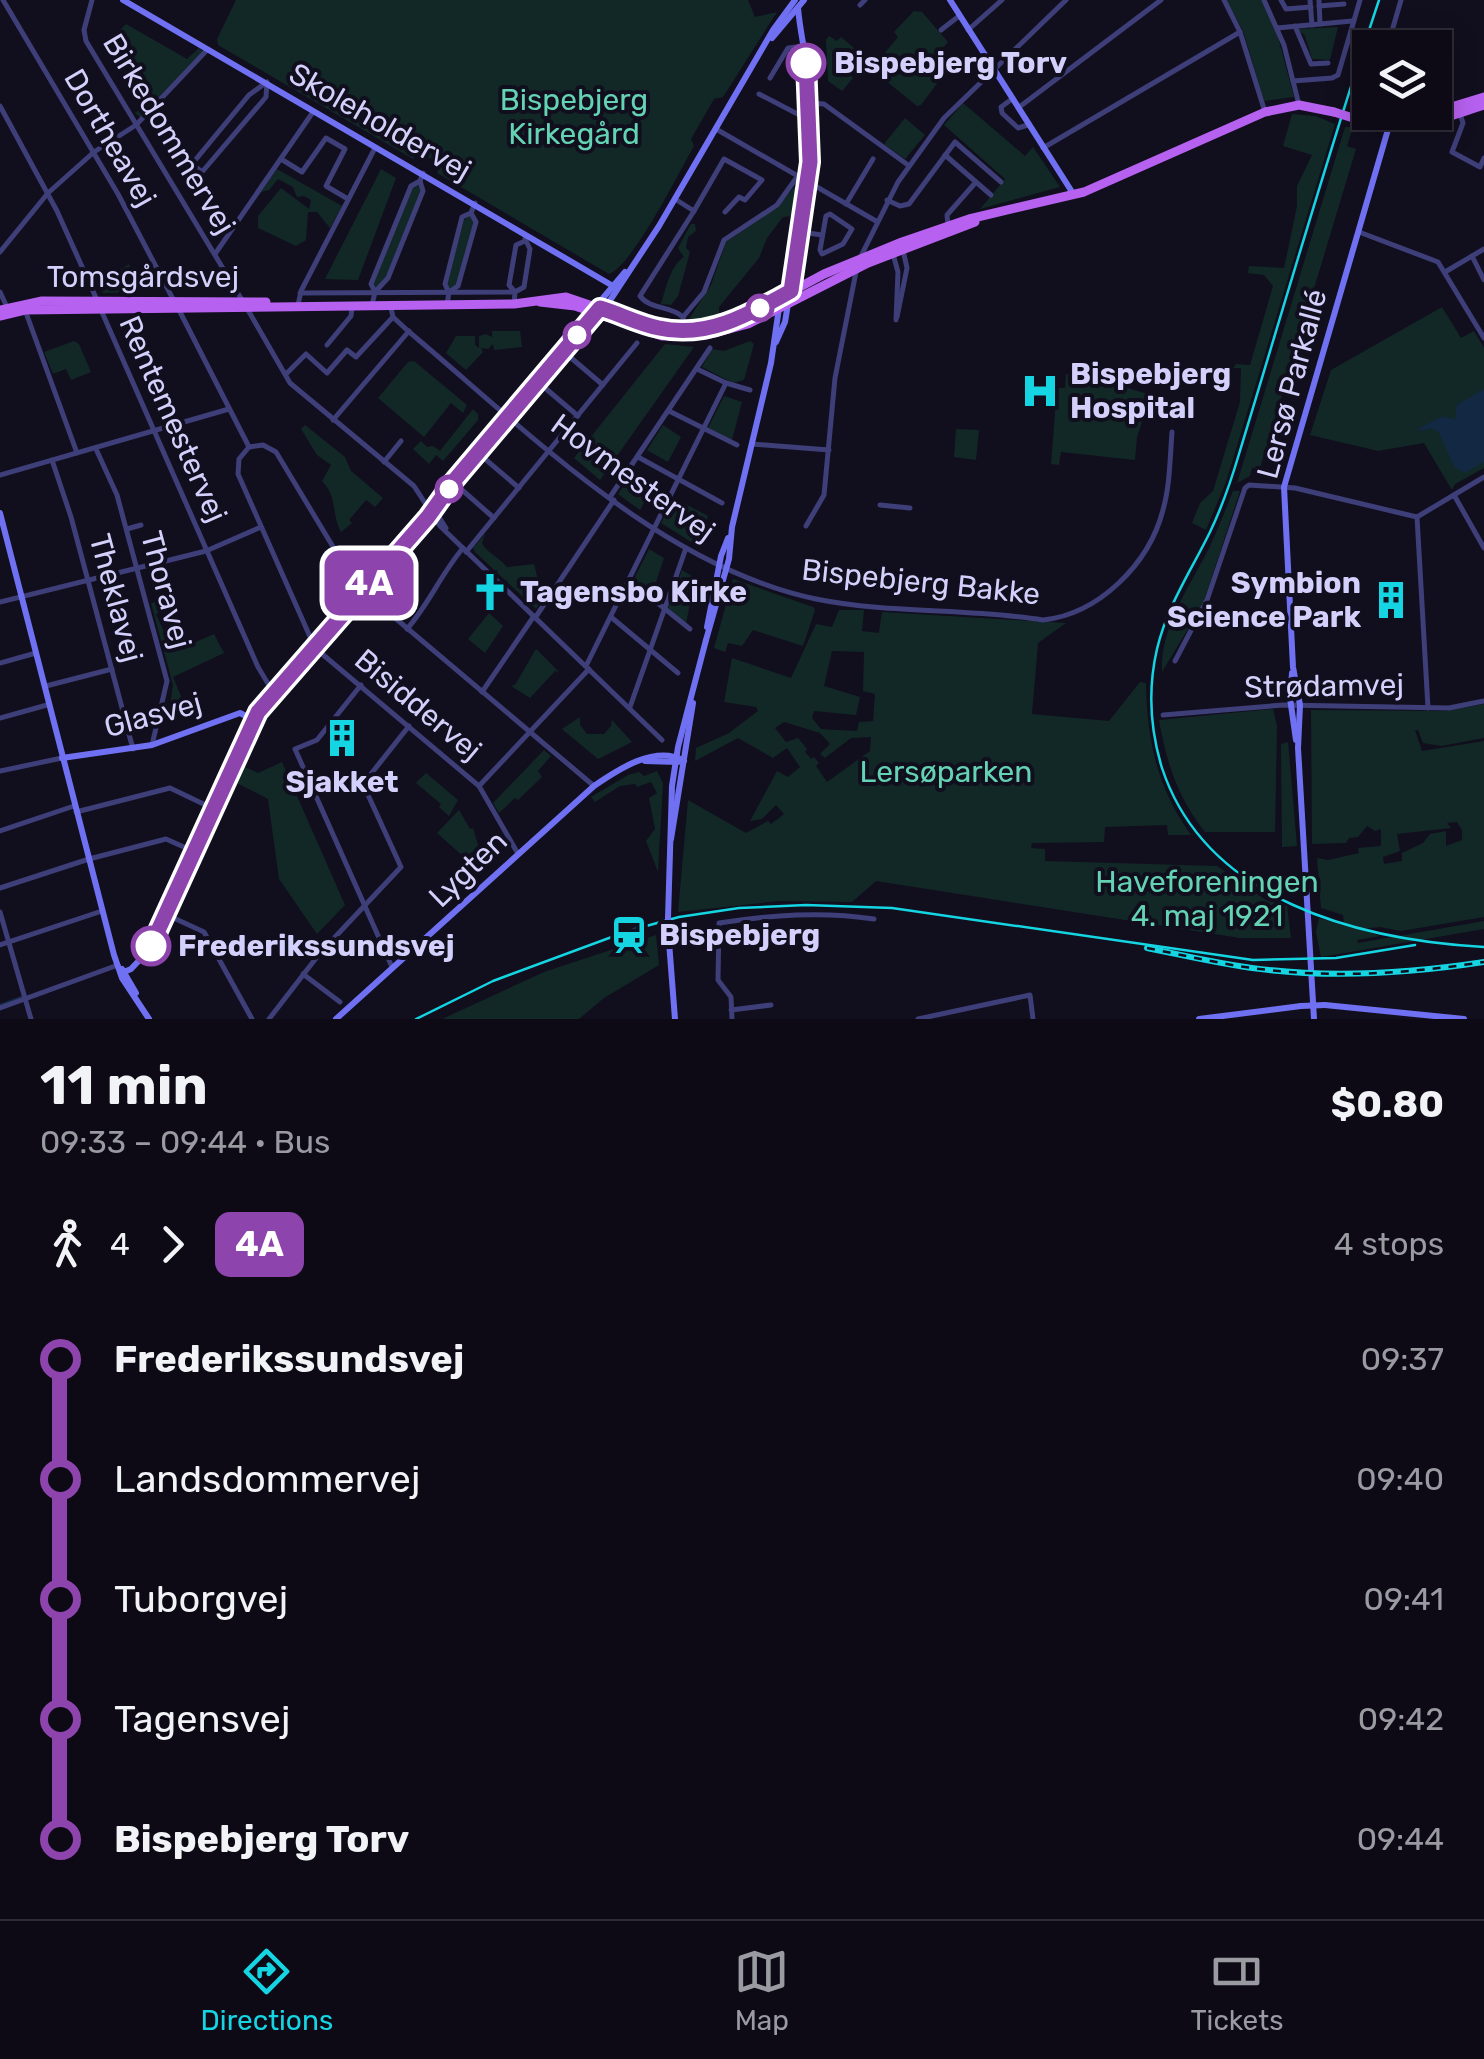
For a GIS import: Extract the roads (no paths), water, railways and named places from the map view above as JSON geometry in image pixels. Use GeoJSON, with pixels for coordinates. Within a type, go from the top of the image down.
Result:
{"type":"FeatureCollection","features":[{"type":"Feature","properties":{"kind":"main road"},"geometry":{"type":"LineString","coordinates":[[1452,107],[1484,97]]}},
{"type":"Feature","properties":{"kind":"main road"},"geometry":{"type":"LineString","coordinates":[[896,250],[948,226],[1074,195],[1265,112],[1300,105],[1352,118]]}},
{"type":"Feature","properties":{"kind":"main road"},"geometry":{"type":"LineString","coordinates":[[1452,114],[1484,105]]}},
{"type":"Feature","properties":{"kind":"main road"},"geometry":{"type":"LineString","coordinates":[[598,311],[656,328],[684,331],[733,321],[786,300],[854,264],[987,216]]}},
{"type":"Feature","properties":{"kind":"main road"},"geometry":{"type":"LineString","coordinates":[[598,311],[662,336],[707,335],[748,324],[786,300]]}},
{"type":"Feature","properties":{"kind":"main road","name":"Tomsgårdsvej"},"geometry":{"type":"LineString","coordinates":[[2,311],[42,302],[538,302],[598,311]]}},
{"type":"Feature","properties":{"kind":"main road","name":"Tomsgårdsvej"},"geometry":{"type":"LineString","coordinates":[[2,311],[99,305]]}},
{"type":"Feature","properties":{"kind":"street","name":"Dortheavej"},"geometry":{"type":"LineString","coordinates":[[3,0],[94,152],[249,447],[263,445],[276,452],[362,591],[594,786]]}},
{"type":"Feature","properties":{"kind":"street","name":"Birkedommervej"},"geometry":{"type":"LineString","coordinates":[[92,0],[84,36],[290,383],[414,486],[464,550],[662,740]]}},
{"type":"Feature","properties":{"kind":"street","name":"Skoleholdervej"},"geometry":{"type":"LineString","coordinates":[[124,0],[612,286]]}},
{"type":"Feature","properties":{"kind":"street"},"geometry":{"type":"LineString","coordinates":[[950,0],[1074,195]]}},
{"type":"Feature","properties":{"kind":"street"},"geometry":{"type":"LineString","coordinates":[[968,30],[1002,0]]}},
{"type":"Feature","properties":{"kind":"street"},"geometry":{"type":"LineString","coordinates":[[806,526],[824,495],[836,378],[854,264],[908,166],[951,110],[1066,0]]}},
{"type":"Feature","properties":{"kind":"street"},"geometry":{"type":"LineString","coordinates":[[1018,108],[1161,0]]}},
{"type":"Feature","properties":{"kind":"street"},"geometry":{"type":"LineString","coordinates":[[1224,0],[1240,32],[1265,112]]}},
{"type":"Feature","properties":{"kind":"street"},"geometry":{"type":"LineString","coordinates":[[1264,0],[1277,28],[1300,105]]}},
{"type":"Feature","properties":{"kind":"street"},"geometry":{"type":"LineString","coordinates":[[1281,0],[1286,9],[1311,4],[1316,25]]}},
{"type":"Feature","properties":{"kind":"street"},"geometry":{"type":"LineString","coordinates":[[1294,81],[1338,75],[1360,0]]}},
{"type":"Feature","properties":{"kind":"street"},"geometry":{"type":"LineString","coordinates":[[1393,30],[1402,0]]}},
{"type":"Feature","properties":{"kind":"street"},"geometry":{"type":"LineString","coordinates":[[767,42],[799,2]]}},
{"type":"Feature","properties":{"kind":"street"},"geometry":{"type":"LineString","coordinates":[[799,2],[800,34]]}},
{"type":"Feature","properties":{"kind":"street"},"geometry":{"type":"LineString","coordinates":[[0,1008],[138,960],[148,950],[254,720],[609,302],[767,42],[799,2]]}},
{"type":"Feature","properties":{"kind":"street"},"geometry":{"type":"LineString","coordinates":[[1316,25],[1319,3],[1344,4]]}},
{"type":"Feature","properties":{"kind":"street"},"geometry":{"type":"LineString","coordinates":[[941,30],[959,16]]}},
{"type":"Feature","properties":{"kind":"street"},"geometry":{"type":"LineString","coordinates":[[675,1019],[667,901],[668,819],[678,760],[801,232],[808,183],[811,120],[804,46],[790,17]]}},
{"type":"Feature","properties":{"kind":"street"},"geometry":{"type":"LineString","coordinates":[[1277,28],[1352,22]]}},
{"type":"Feature","properties":{"kind":"street"},"geometry":{"type":"LineString","coordinates":[[1295,26],[1310,64],[1328,63]]}},
{"type":"Feature","properties":{"kind":"street"},"geometry":{"type":"LineString","coordinates":[[1042,148],[1240,32]]}},
{"type":"Feature","properties":{"kind":"street"},"geometry":{"type":"LineString","coordinates":[[770,78],[788,48],[804,46]]}},
{"type":"Feature","properties":{"kind":"street"},"geometry":{"type":"LineString","coordinates":[[0,252],[48,193],[94,152],[136,125],[208,47]]}},
{"type":"Feature","properties":{"kind":"street"},"geometry":{"type":"LineString","coordinates":[[268,82],[266,97],[202,172],[192,164],[249,95],[268,82]]}},
{"type":"Feature","properties":{"kind":"street"},"geometry":{"type":"LineString","coordinates":[[759,94],[811,120]]}},
{"type":"Feature","properties":{"kind":"street"},"geometry":{"type":"LineString","coordinates":[[1012,99],[1001,107],[1002,113],[1018,128],[1028,125]]}},
{"type":"Feature","properties":{"kind":"street"},"geometry":{"type":"LineString","coordinates":[[810,103],[824,104],[908,166]]}},
{"type":"Feature","properties":{"kind":"street","name":"Rentemestervej"},"geometry":{"type":"LineString","coordinates":[[0,106],[48,193],[274,695]]}},
{"type":"Feature","properties":{"kind":"street"},"geometry":{"type":"LineString","coordinates":[[215,254],[315,110]]}},
{"type":"Feature","properties":{"kind":"street"},"geometry":{"type":"LineString","coordinates":[[1460,112],[1463,123],[1452,152],[1480,167],[1484,158]]}},
{"type":"Feature","properties":{"kind":"street"},"geometry":{"type":"LineString","coordinates":[[716,129],[876,221]]}},
{"type":"Feature","properties":{"kind":"street","name":"Lersø Parkallé"},"geometry":{"type":"LineString","coordinates":[[1314,1019],[1284,487],[1387,130]]}},
{"type":"Feature","properties":{"kind":"street"},"geometry":{"type":"LineString","coordinates":[[280,159],[302,172],[326,138],[346,149],[326,186],[348,199]]}},
{"type":"Feature","properties":{"kind":"street"},"geometry":{"type":"LineString","coordinates":[[887,200],[909,204],[956,142],[1001,182]]}},
{"type":"Feature","properties":{"kind":"street"},"geometry":{"type":"LineString","coordinates":[[292,305],[376,145]]}},
{"type":"Feature","properties":{"kind":"street"},"geometry":{"type":"LineString","coordinates":[[945,155],[991,195]]}},
{"type":"Feature","properties":{"kind":"street"},"geometry":{"type":"LineString","coordinates":[[683,317],[672,308],[646,303],[641,291],[724,159],[762,180],[745,200],[738,197],[725,212]]}},
{"type":"Feature","properties":{"kind":"street"},"geometry":{"type":"LineString","coordinates":[[846,204],[874,160]]}},
{"type":"Feature","properties":{"kind":"street"},"geometry":{"type":"LineString","coordinates":[[375,292],[371,284],[384,251],[411,186],[421,177]]}},
{"type":"Feature","properties":{"kind":"street"},"geometry":{"type":"LineString","coordinates":[[372,305],[375,292],[388,278],[423,192],[421,177]]}},
{"type":"Feature","properties":{"kind":"street"},"geometry":{"type":"LineString","coordinates":[[684,331],[683,317],[704,292],[724,240],[776,204],[797,177]]}},
{"type":"Feature","properties":{"kind":"street"},"geometry":{"type":"LineString","coordinates":[[948,226],[947,215],[976,182]]}},
{"type":"Feature","properties":{"kind":"street"},"geometry":{"type":"LineString","coordinates":[[675,199],[694,211]]}},
{"type":"Feature","properties":{"kind":"street"},"geometry":{"type":"LineString","coordinates":[[447,305],[449,292],[445,284],[462,217],[475,204]]}},
{"type":"Feature","properties":{"kind":"street"},"geometry":{"type":"LineString","coordinates":[[449,292],[458,286],[476,222],[471,212]]}},
{"type":"Feature","properties":{"kind":"street"},"geometry":{"type":"LineString","coordinates":[[828,214],[852,227],[845,242],[826,254],[820,252],[822,235],[828,214]]}},
{"type":"Feature","properties":{"kind":"street"},"geometry":{"type":"LineString","coordinates":[[801,232],[822,235]]}},
{"type":"Feature","properties":{"kind":"street"},"geometry":{"type":"LineString","coordinates":[[1359,232],[1434,259],[1484,338]]}},
{"type":"Feature","properties":{"kind":"street"},"geometry":{"type":"LineString","coordinates":[[300,293],[515,292],[524,286],[530,250],[526,238],[516,245],[509,285],[515,292],[514,304]]}},
{"type":"Feature","properties":{"kind":"street"},"geometry":{"type":"LineString","coordinates":[[1445,272],[1484,249]]}},
{"type":"Feature","properties":{"kind":"street"},"geometry":{"type":"LineString","coordinates":[[896,250],[904,279],[896,320],[898,272],[896,250]]}},
{"type":"Feature","properties":{"kind":"street"},"geometry":{"type":"LineString","coordinates":[[1472,256],[1484,280]]}},
{"type":"Feature","properties":{"kind":"street"},"geometry":{"type":"LineString","coordinates":[[598,311],[602,298],[636,260]]}},
{"type":"Feature","properties":{"kind":"street"},"geometry":{"type":"LineString","coordinates":[[0,292],[2,311]]}},
{"type":"Feature","properties":{"kind":"street"},"geometry":{"type":"LineString","coordinates":[[286,374],[306,354],[327,372],[347,350],[356,357],[393,317],[391,304]]}},
{"type":"Feature","properties":{"kind":"street"},"geometry":{"type":"LineString","coordinates":[[326,345],[351,316],[352,305]]}},
{"type":"Feature","properties":{"kind":"street"},"geometry":{"type":"LineString","coordinates":[[25,310],[78,454]]}},
{"type":"Feature","properties":{"kind":"street","name":"Hovmestervej"},"geometry":{"type":"LineString","coordinates":[[393,317],[612,498],[723,568]]}},
{"type":"Feature","properties":{"kind":"street"},"geometry":{"type":"LineString","coordinates":[[333,420],[409,332]]}},
{"type":"Feature","properties":{"kind":"street"},"geometry":{"type":"LineString","coordinates":[[408,629],[424,609],[443,572],[494,518],[636,343]]}},
{"type":"Feature","properties":{"kind":"street"},"geometry":{"type":"LineString","coordinates":[[482,692],[710,348]]}},
{"type":"Feature","properties":{"kind":"street"},"geometry":{"type":"LineString","coordinates":[[563,352],[603,385]]}},
{"type":"Feature","properties":{"kind":"street"},"geometry":{"type":"LineString","coordinates":[[697,368],[750,390]]}},
{"type":"Feature","properties":{"kind":"street"},"geometry":{"type":"LineString","coordinates":[[538,382],[576,414]]}},
{"type":"Feature","properties":{"kind":"street"},"geometry":{"type":"LineString","coordinates":[[478,786],[588,667],[726,383]]}},
{"type":"Feature","properties":{"kind":"street"},"geometry":{"type":"LineString","coordinates":[[0,475],[228,410]]}},
{"type":"Feature","properties":{"kind":"street"},"geometry":{"type":"LineString","coordinates":[[669,410],[737,446]]}},
{"type":"Feature","properties":{"kind":"street","name":"Bispebjerg Bakke"},"geometry":{"type":"LineString","coordinates":[[723,568],[820,600],[1043,620],[1076,614],[1104,596],[1127,574],[1150,541],[1166,495],[1172,432]]}},
{"type":"Feature","properties":{"kind":"street"},"geometry":{"type":"LineString","coordinates":[[384,462],[402,441]]}},
{"type":"Feature","properties":{"kind":"street"},"geometry":{"type":"LineString","coordinates":[[752,444],[828,450]]}},
{"type":"Feature","properties":{"kind":"street"},"geometry":{"type":"LineString","coordinates":[[249,447],[238,458],[237,468],[315,648]]}},
{"type":"Feature","properties":{"kind":"street","name":"Thoravej"},"geometry":{"type":"LineString","coordinates":[[96,448],[116,495],[166,681],[152,745]]}},
{"type":"Feature","properties":{"kind":"street"},"geometry":{"type":"LineString","coordinates":[[478,452],[519,488]]}},
{"type":"Feature","properties":{"kind":"street"},"geometry":{"type":"LineString","coordinates":[[638,456],[722,504]]}},
{"type":"Feature","properties":{"kind":"street","name":"Theklavej"},"geometry":{"type":"LineString","coordinates":[[52,460],[134,749]]}},
{"type":"Feature","properties":{"kind":"street"},"geometry":{"type":"LineString","coordinates":[[1175,661],[1207,600],[1245,488],[1254,484],[1284,487],[1417,517],[1484,477]]}},
{"type":"Feature","properties":{"kind":"street"},"geometry":{"type":"LineString","coordinates":[[453,482],[494,518]]}},
{"type":"Feature","properties":{"kind":"street"},"geometry":{"type":"LineString","coordinates":[[1454,496],[1484,548]]}},
{"type":"Feature","properties":{"kind":"street"},"geometry":{"type":"LineString","coordinates":[[880,505],[910,508]]}},
{"type":"Feature","properties":{"kind":"street"},"geometry":{"type":"LineString","coordinates":[[0,513],[102,911],[119,966],[150,1019]]}},
{"type":"Feature","properties":{"kind":"street"},"geometry":{"type":"LineString","coordinates":[[1417,517],[1428,708]]}},
{"type":"Feature","properties":{"kind":"street"},"geometry":{"type":"LineString","coordinates":[[126,529],[141,525]]}},
{"type":"Feature","properties":{"kind":"street"},"geometry":{"type":"LineString","coordinates":[[0,602],[206,551],[260,528]]}},
{"type":"Feature","properties":{"kind":"street"},"geometry":{"type":"LineString","coordinates":[[630,707],[686,548]]}},
{"type":"Feature","properties":{"kind":"street"},"geometry":{"type":"LineString","coordinates":[[629,580],[690,630]]}},
{"type":"Feature","properties":{"kind":"street"},"geometry":{"type":"LineString","coordinates":[[611,617],[678,673]]}},
{"type":"Feature","properties":{"kind":"street","name":"Bisiddervej"},"geometry":{"type":"LineString","coordinates":[[315,648],[478,786],[518,852]]}},
{"type":"Feature","properties":{"kind":"street"},"geometry":{"type":"LineString","coordinates":[[0,663],[36,653]]}},
{"type":"Feature","properties":{"kind":"street"},"geometry":{"type":"LineString","coordinates":[[43,687],[112,669]]}},
{"type":"Feature","properties":{"kind":"street"},"geometry":{"type":"LineString","coordinates":[[361,686],[317,740],[296,748],[394,970]]}},
{"type":"Feature","properties":{"kind":"street"},"geometry":{"type":"LineString","coordinates":[[240,754],[274,695]]}},
{"type":"Feature","properties":{"kind":"street","name":"Strødamvej"},"geometry":{"type":"LineString","coordinates":[[1163,715],[1295,706],[1428,708],[1484,701]]}},
{"type":"Feature","properties":{"kind":"street"},"geometry":{"type":"LineString","coordinates":[[0,718],[47,705]]}},
{"type":"Feature","properties":{"kind":"street","name":"Glasvej"},"geometry":{"type":"LineString","coordinates":[[62,758],[152,745],[240,714],[254,720]]}},
{"type":"Feature","properties":{"kind":"street"},"geometry":{"type":"LineString","coordinates":[[269,1019],[400,867],[363,784],[409,726]]}},
{"type":"Feature","properties":{"kind":"street"},"geometry":{"type":"LineString","coordinates":[[0,771],[62,758]]}},
{"type":"Feature","properties":{"kind":"street","name":"Lygten"},"geometry":{"type":"LineString","coordinates":[[336,1019],[594,786],[639,762],[678,760]]}},
{"type":"Feature","properties":{"kind":"street"},"geometry":{"type":"LineString","coordinates":[[0,830],[170,788],[214,809]]}},
{"type":"Feature","properties":{"kind":"street"},"geometry":{"type":"LineString","coordinates":[[0,888],[89,858],[166,839],[195,852]]}},
{"type":"Feature","properties":{"kind":"street"},"geometry":{"type":"LineString","coordinates":[[0,945],[102,911]]}},
{"type":"Feature","properties":{"kind":"street"},"geometry":{"type":"LineString","coordinates":[[0,912],[31,1019]]}},
{"type":"Feature","properties":{"kind":"street"},"geometry":{"type":"LineString","coordinates":[[732,1019],[731,998],[718,980],[719,923],[832,913],[874,919]]}},
{"type":"Feature","properties":{"kind":"street"},"geometry":{"type":"LineString","coordinates":[[165,914],[204,932],[252,1019]]}},
{"type":"Feature","properties":{"kind":"street"},"geometry":{"type":"LineString","coordinates":[[304,974],[340,1002]]}},
{"type":"Feature","properties":{"kind":"street"},"geometry":{"type":"LineString","coordinates":[[918,1019],[1030,996],[1033,1019]]}},
{"type":"Feature","properties":{"kind":"street"},"geometry":{"type":"LineString","coordinates":[[1200,1019],[1326,1005],[1464,1019]]}},
{"type":"Feature","properties":{"kind":"street"},"geometry":{"type":"LineString","coordinates":[[732,1010],[771,1006]]}},
{"type":"Feature","properties":{"kind":"water"},"geometry":{"type":"Polygon","coordinates":[[[1484,389],[1484,462],[1465,473],[1454,467],[1439,432],[1419,428],[1444,416],[1455,420],[1457,405],[1484,389]]]}},
{"type":"Feature","properties":{"kind":"waterway"},"geometry":{"type":"LineString","coordinates":[[0,1005],[22,997]]}},
{"type":"Feature","properties":{"kind":"tram line"},"geometry":{"type":"LineString","coordinates":[[1379,0],[1229,484],[1161,633],[1152,679],[1153,723],[1162,768],[1183,814],[1213,851],[1250,881],[1293,905],[1339,922],[1387,935],[1484,947]]}},
{"type":"Feature","properties":{"kind":"tram line"},"geometry":{"type":"LineString","coordinates":[[416,1019],[493,981],[628,931],[679,917],[739,908],[892,908],[1253,960],[1336,958],[1415,945]]}},
{"type":"Feature","properties":{"kind":"railway"},"geometry":{"type":"LineString","coordinates":[[1147,948],[1254,968],[1323,974],[1484,962]]}},
{"type":"Feature","properties":{"kind":"place","name":"Bispebjerg Torv"},"geometry":{"type":"Point","coordinates":[806,63]}},
{"type":"Feature","properties":{"kind":"place","name":"Bispebjerg Hospital"},"geometry":{"type":"Point","coordinates":[1040,391]}},
{"type":"Feature","properties":{"kind":"place","name":"Tagensbo Kirke"},"geometry":{"type":"Point","coordinates":[490,592]}},
{"type":"Feature","properties":{"kind":"place","name":"Symbion Science Park"},"geometry":{"type":"Point","coordinates":[1391,600]}},
{"type":"Feature","properties":{"kind":"place","name":"Sjakket"},"geometry":{"type":"Point","coordinates":[342,738]}},
{"type":"Feature","properties":{"kind":"place","name":"Bispebjerg"},"geometry":{"type":"Point","coordinates":[629,935]}},
{"type":"Feature","properties":{"kind":"place","name":"Frederikssundsvej"},"geometry":{"type":"Point","coordinates":[151,946]}},
{"type":"Feature","properties":{"kind":"park label","name":"Bispebjerg Kirkegård"},"geometry":{"type":"Point","coordinates":[574,117]}},
{"type":"Feature","properties":{"kind":"park label","name":"Lersøparken"},"geometry":{"type":"Point","coordinates":[946,772]}},
{"type":"Feature","properties":{"kind":"park label","name":"Haveforeningen 4. maj 1921"},"geometry":{"type":"Point","coordinates":[1207,899]}}]}
